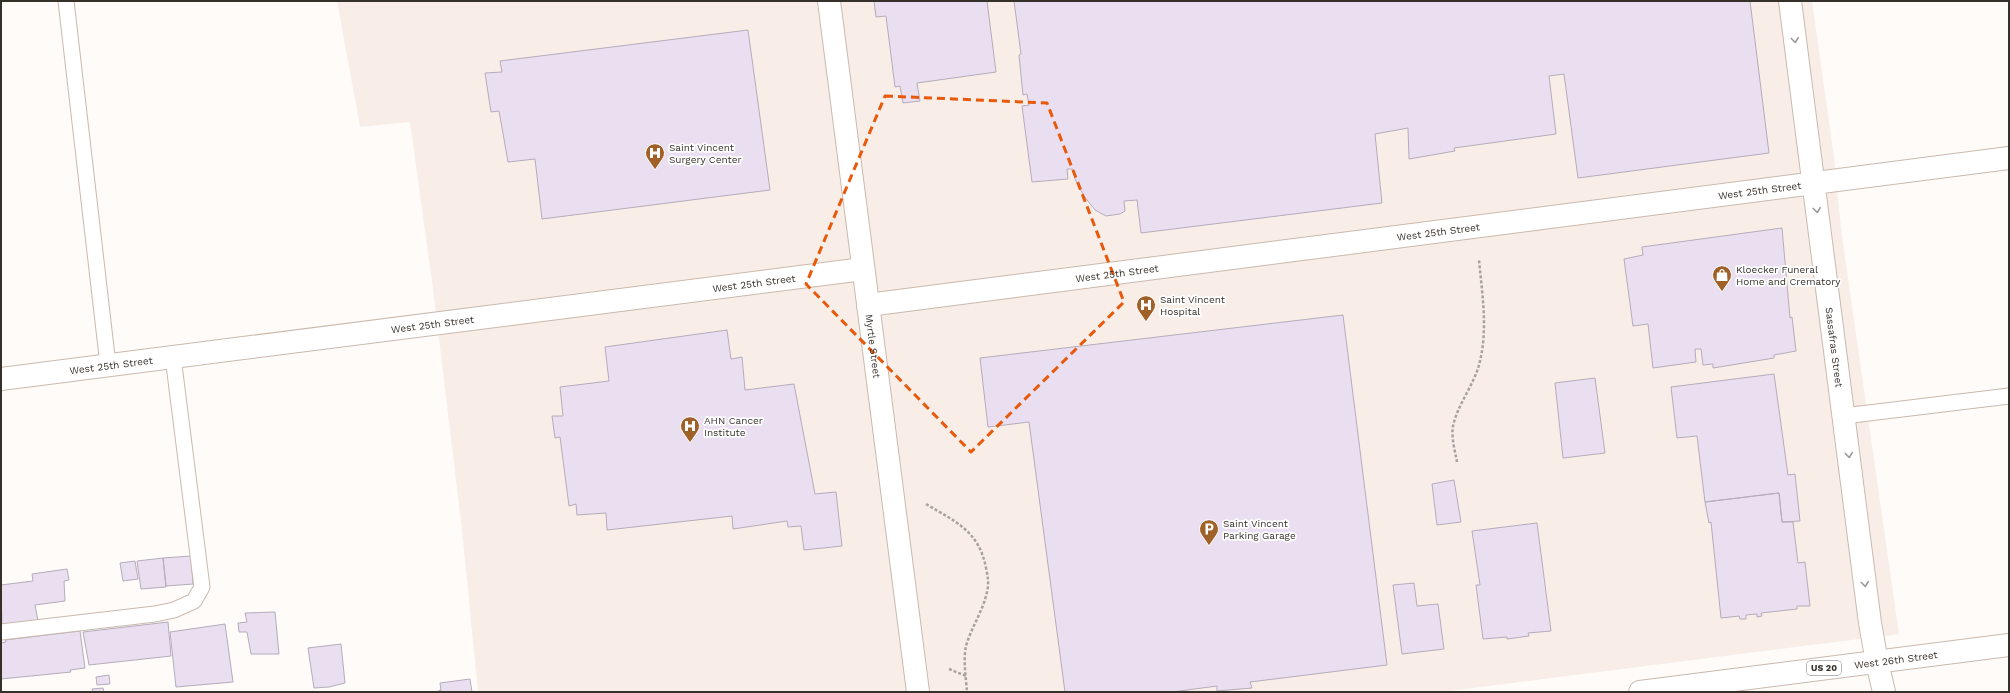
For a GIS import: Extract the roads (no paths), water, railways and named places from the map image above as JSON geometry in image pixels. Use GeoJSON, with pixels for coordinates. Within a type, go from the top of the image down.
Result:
{"type":"FeatureCollection","features":[{"type":"Feature","properties":{"kind":"street","name":"Myrtle Street"},"geometry":{"type":"LineString","coordinates":[[829,1],[918,692]]}},
{"type":"Feature","properties":{"kind":"street","name":"Sassafras Street"},"geometry":{"type":"LineString","coordinates":[[1790,1],[1870,622],[1884,692]]}},
{"type":"Feature","properties":{"kind":"street","name":"West 25th Street"},"geometry":{"type":"LineString","coordinates":[[868,305],[2009,158]]}},
{"type":"Feature","properties":{"kind":"street","name":"West 25th Street"},"geometry":{"type":"LineString","coordinates":[[1,379],[863,269]]}},
{"type":"Feature","properties":{"kind":"street","name":"West 26th Street"},"geometry":{"type":"LineString","coordinates":[[1640,692],[2009,645]]}},
{"type":"Feature","properties":{"kind":"lane"},"geometry":{"type":"LineString","coordinates":[[66,1],[108,365]]}},
{"type":"Feature","properties":{"kind":"lane"},"geometry":{"type":"LineString","coordinates":[[1,632],[155,614],[187,605],[194,601],[199,595],[202,587],[173,357]]}},
{"type":"Feature","properties":{"kind":"lane"},"geometry":{"type":"LineString","coordinates":[[1844,416],[2009,396]]}},
{"type":"Feature","properties":{"kind":"place","name":"Saint Vincent Surgery Center"},"geometry":{"type":"Point","coordinates":[655,170]}},
{"type":"Feature","properties":{"kind":"place","name":"Kloecker Funeral Home and Crematory"},"geometry":{"type":"Point","coordinates":[1722,292]}},
{"type":"Feature","properties":{"kind":"place","name":"Saint Vincent Hospital"},"geometry":{"type":"Point","coordinates":[1146,322]}},
{"type":"Feature","properties":{"kind":"place","name":"AHN Cancer Institute"},"geometry":{"type":"Point","coordinates":[690,443]}},
{"type":"Feature","properties":{"kind":"place","name":"Saint Vincent Parking Garage"},"geometry":{"type":"Point","coordinates":[1209,546]}}]}
